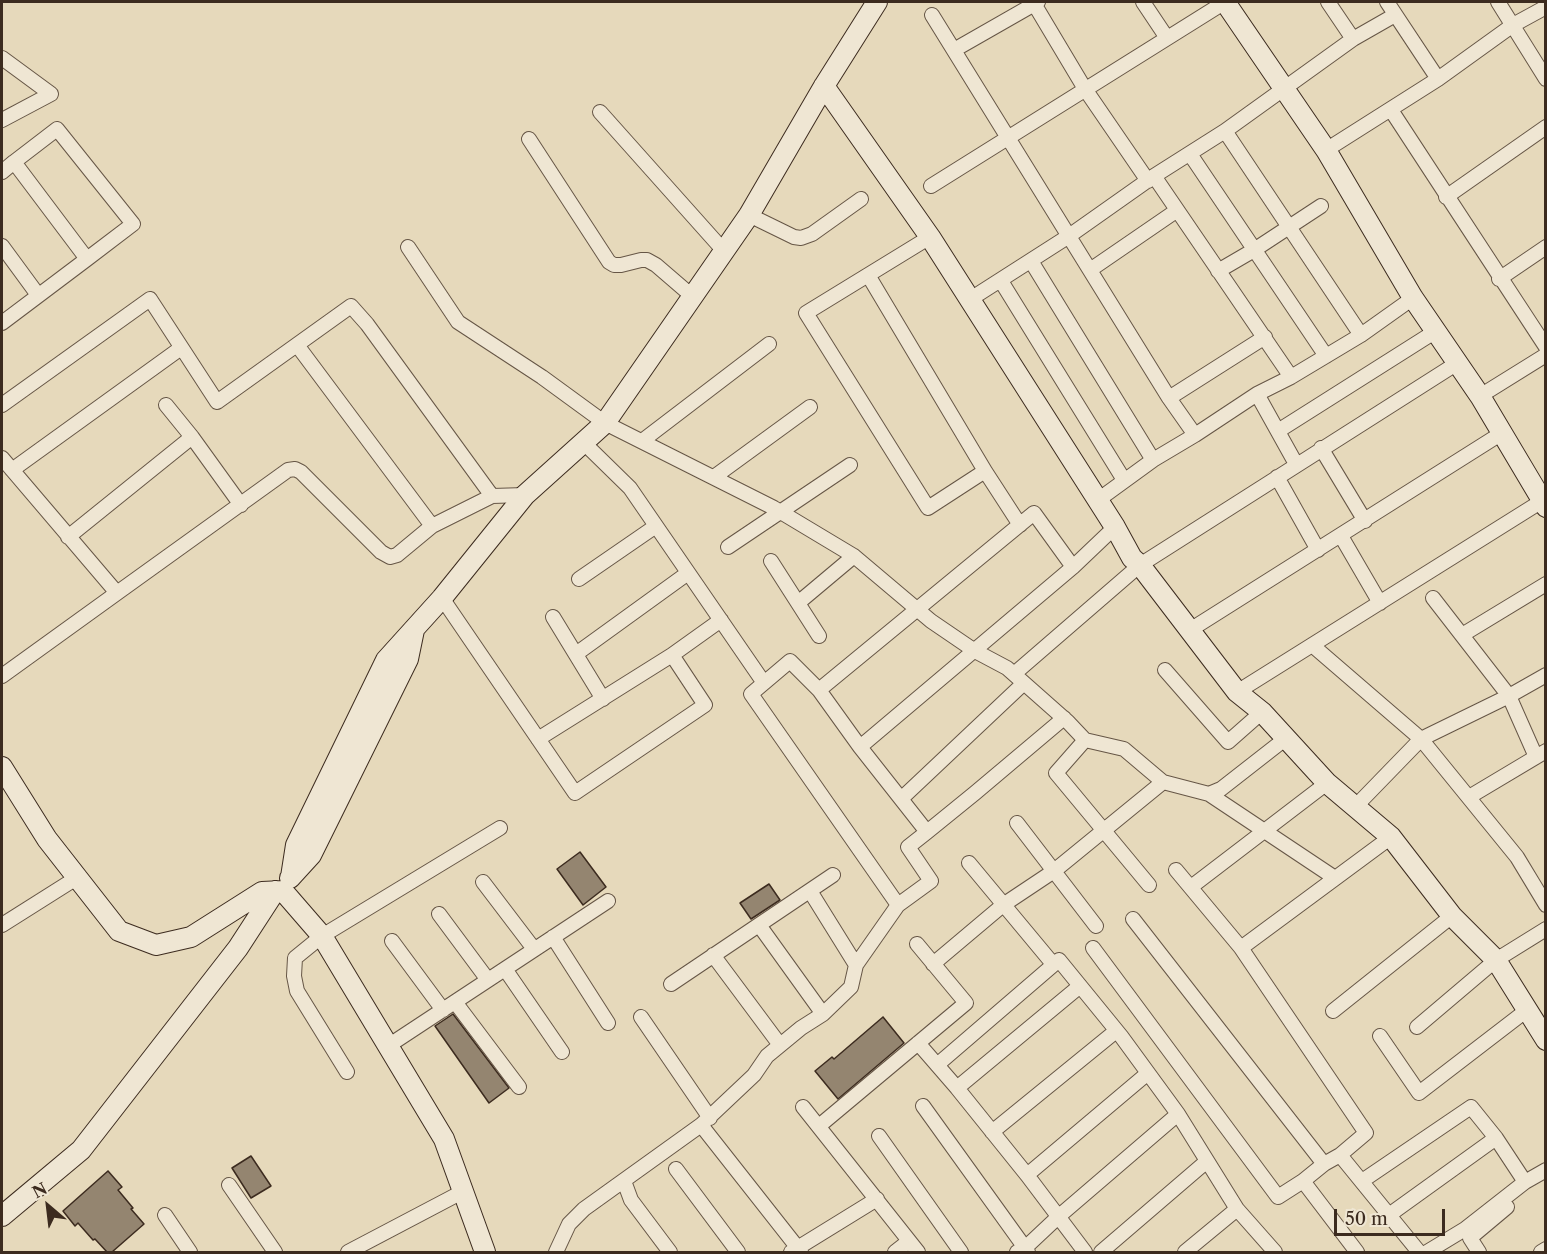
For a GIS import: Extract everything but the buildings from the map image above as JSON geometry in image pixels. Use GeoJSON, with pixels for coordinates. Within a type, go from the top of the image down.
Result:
{"type":"FeatureCollection","features":[{"type":"Feature","properties":{"kind":"street"},"geometry":{"type":"LineString","coordinates":[[2,1216],[81,1150],[238,948],[283,886],[311,855],[408,659],[414,629],[525,495],[605,423],[748,215],[824,86],[877,2]]}},
{"type":"Feature","properties":{"kind":"street"},"geometry":{"type":"LineString","coordinates":[[954,50],[1035,2],[1085,89],[1176,211],[1291,377]]}},
{"type":"Feature","properties":{"kind":"street"},"geometry":{"type":"LineString","coordinates":[[1143,2],[1167,38]]}},
{"type":"Feature","properties":{"kind":"street"},"geometry":{"type":"LineString","coordinates":[[931,186],[1225,2],[1326,150],[1413,298],[1459,362],[1480,396],[1544,504],[1237,692]]}},
{"type":"Feature","properties":{"kind":"street"},"geometry":{"type":"LineString","coordinates":[[1328,2],[1353,39]]}},
{"type":"Feature","properties":{"kind":"street"},"geometry":{"type":"LineString","coordinates":[[1387,2],[1438,79]]}},
{"type":"Feature","properties":{"kind":"street"},"geometry":{"type":"LineString","coordinates":[[1498,2],[1545,79]]}},
{"type":"Feature","properties":{"kind":"street"},"geometry":{"type":"LineString","coordinates":[[1326,150],[1438,79],[1513,25],[1545,7]]}},
{"type":"Feature","properties":{"kind":"street"},"geometry":{"type":"LineString","coordinates":[[932,15],[1169,398],[1195,435]]}},
{"type":"Feature","properties":{"kind":"street"},"geometry":{"type":"LineString","coordinates":[[969,300],[1225,131],[1353,39],[1395,15]]}},
{"type":"Feature","properties":{"kind":"street"},"geometry":{"type":"LineString","coordinates":[[2,58],[51,94],[2,120]]}},
{"type":"Feature","properties":{"kind":"street"},"geometry":{"type":"LineString","coordinates":[[824,86],[930,237],[1115,527],[1132,558],[1140,565],[1237,692],[1262,712],[1327,783],[1391,837],[1452,916],[1496,960],[1545,1040]]}},
{"type":"Feature","properties":{"kind":"street"},"geometry":{"type":"LineString","coordinates":[[1391,110],[1545,347]]}},
{"type":"Feature","properties":{"kind":"street"},"geometry":{"type":"LineString","coordinates":[[600,112],[723,251]]}},
{"type":"Feature","properties":{"kind":"street"},"geometry":{"type":"LineString","coordinates":[[1446,196],[1545,127]]}},
{"type":"Feature","properties":{"kind":"street"},"geometry":{"type":"LineString","coordinates":[[2,172],[57,129],[133,224],[2,323]]}},
{"type":"Feature","properties":{"kind":"street"},"geometry":{"type":"LineString","coordinates":[[1225,131],[1361,335]]}},
{"type":"Feature","properties":{"kind":"street"},"geometry":{"type":"LineString","coordinates":[[529,140],[609,262],[614,266],[621,266],[647,260],[692,296]]}},
{"type":"Feature","properties":{"kind":"street"},"geometry":{"type":"LineString","coordinates":[[1190,154],[1326,356]]}},
{"type":"Feature","properties":{"kind":"street"},"geometry":{"type":"LineString","coordinates":[[14,162],[87,259]]}},
{"type":"Feature","properties":{"kind":"street"},"geometry":{"type":"LineString","coordinates":[[748,215],[794,237],[801,238],[812,234],[861,199]]}},
{"type":"Feature","properties":{"kind":"street"},"geometry":{"type":"LineString","coordinates":[[1218,271],[1321,206]]}},
{"type":"Feature","properties":{"kind":"street"},"geometry":{"type":"LineString","coordinates":[[1090,270],[1176,211]]}},
{"type":"Feature","properties":{"kind":"street"},"geometry":{"type":"LineString","coordinates":[[930,237],[806,313],[928,508],[985,471]]}},
{"type":"Feature","properties":{"kind":"street"},"geometry":{"type":"LineString","coordinates":[[2,246],[38,296]]}},
{"type":"Feature","properties":{"kind":"street"},"geometry":{"type":"LineString","coordinates":[[408,247],[458,322],[542,376],[605,423],[782,513],[854,556],[917,609],[975,651],[1007,668],[1064,718],[1085,740],[1124,749],[1163,782],[1209,794],[1335,878]]}},
{"type":"Feature","properties":{"kind":"street"},"geometry":{"type":"LineString","coordinates":[[1500,279],[1545,247]]}},
{"type":"Feature","properties":{"kind":"street"},"geometry":{"type":"LineString","coordinates":[[1031,261],[1153,460]]}},
{"type":"Feature","properties":{"kind":"street"},"geometry":{"type":"LineString","coordinates":[[868,275],[985,471],[1020,525]]}},
{"type":"Feature","properties":{"kind":"street"},"geometry":{"type":"LineString","coordinates":[[1000,281],[1124,480]]}},
{"type":"Feature","properties":{"kind":"street"},"geometry":{"type":"LineString","coordinates":[[1098,500],[1153,460],[1257,394],[1291,377],[1361,335],[1413,298]]}},
{"type":"Feature","properties":{"kind":"street"},"geometry":{"type":"LineString","coordinates":[[2,405],[150,299],[217,402],[351,306],[367,324],[492,496]]}},
{"type":"Feature","properties":{"kind":"street"},"geometry":{"type":"LineString","coordinates":[[1278,431],[1436,331]]}},
{"type":"Feature","properties":{"kind":"street"},"geometry":{"type":"LineString","coordinates":[[1169,398],[1265,337]]}},
{"type":"Feature","properties":{"kind":"street"},"geometry":{"type":"LineString","coordinates":[[642,441],[769,344]]}},
{"type":"Feature","properties":{"kind":"street"},"geometry":{"type":"LineString","coordinates":[[297,345],[432,526]]}},
{"type":"Feature","properties":{"kind":"street"},"geometry":{"type":"LineString","coordinates":[[12,470],[181,348]]}},
{"type":"Feature","properties":{"kind":"street"},"geometry":{"type":"LineString","coordinates":[[1480,396],[1545,355]]}},
{"type":"Feature","properties":{"kind":"street"},"geometry":{"type":"LineString","coordinates":[[901,798],[1019,679],[1140,565],[1459,362]]}},
{"type":"Feature","properties":{"kind":"street"},"geometry":{"type":"LineString","coordinates":[[1257,394],[1296,464]]}},
{"type":"Feature","properties":{"kind":"street"},"geometry":{"type":"LineString","coordinates":[[166,405],[241,504]]}},
{"type":"Feature","properties":{"kind":"street"},"geometry":{"type":"LineString","coordinates":[[714,477],[810,407]]}},
{"type":"Feature","properties":{"kind":"street"},"geometry":{"type":"LineString","coordinates":[[1190,630],[1502,433]]}},
{"type":"Feature","properties":{"kind":"street"},"geometry":{"type":"LineString","coordinates":[[68,537],[192,437]]}},
{"type":"Feature","properties":{"kind":"street"},"geometry":{"type":"LineString","coordinates":[[584,443],[630,488],[764,683]]}},
{"type":"Feature","properties":{"kind":"street"},"geometry":{"type":"LineString","coordinates":[[1321,448],[1365,521]]}},
{"type":"Feature","properties":{"kind":"street"},"geometry":{"type":"LineString","coordinates":[[2,458],[117,593]]}},
{"type":"Feature","properties":{"kind":"street"},"geometry":{"type":"LineString","coordinates":[[728,547],[782,513],[850,465]]}},
{"type":"Feature","properties":{"kind":"street"},"geometry":{"type":"LineString","coordinates":[[2,676],[288,470],[295,469],[301,472],[381,552],[390,557],[397,555],[432,526],[492,496],[525,495]]}},
{"type":"Feature","properties":{"kind":"street"},"geometry":{"type":"LineString","coordinates":[[1277,477],[1318,550]]}},
{"type":"Feature","properties":{"kind":"street"},"geometry":{"type":"LineString","coordinates":[[819,690],[1034,513],[1073,567]]}},
{"type":"Feature","properties":{"kind":"street"},"geometry":{"type":"LineString","coordinates":[[579,579],[656,526]]}},
{"type":"Feature","properties":{"kind":"street"},"geometry":{"type":"LineString","coordinates":[[860,747],[1073,567],[1115,527]]}},
{"type":"Feature","properties":{"kind":"street"},"geometry":{"type":"LineString","coordinates":[[1341,536],[1380,603]]}},
{"type":"Feature","properties":{"kind":"street"},"geometry":{"type":"LineString","coordinates":[[798,603],[854,556]]}},
{"type":"Feature","properties":{"kind":"street"},"geometry":{"type":"LineString","coordinates":[[771,561],[819,636]]}},
{"type":"Feature","properties":{"kind":"street"},"geometry":{"type":"LineString","coordinates":[[576,654],[688,573]]}},
{"type":"Feature","properties":{"kind":"street"},"geometry":{"type":"LineString","coordinates":[[1461,634],[1545,584]]}},
{"type":"Feature","properties":{"kind":"street"},"geometry":{"type":"LineString","coordinates":[[442,598],[575,793],[705,705],[672,655]]}},
{"type":"Feature","properties":{"kind":"street"},"geometry":{"type":"LineString","coordinates":[[1433,598],[1509,696],[1541,754],[1468,797]]}},
{"type":"Feature","properties":{"kind":"street"},"geometry":{"type":"LineString","coordinates":[[554,617],[603,699]]}},
{"type":"Feature","properties":{"kind":"street"},"geometry":{"type":"LineString","coordinates":[[538,740],[672,655],[721,620]]}},
{"type":"Feature","properties":{"kind":"street"},"geometry":{"type":"LineString","coordinates":[[1312,645],[1421,739],[1517,857],[1545,905]]}},
{"type":"Feature","properties":{"kind":"street"},"geometry":{"type":"LineString","coordinates":[[898,905],[751,694],[790,661],[819,690],[860,747],[927,832]]}},
{"type":"Feature","properties":{"kind":"street"},"geometry":{"type":"LineString","coordinates":[[1165,670],[1228,742],[1262,712]]}},
{"type":"Feature","properties":{"kind":"street"},"geometry":{"type":"LineString","coordinates":[[1355,807],[1421,739],[1509,696],[1545,675]]}},
{"type":"Feature","properties":{"kind":"street"},"geometry":{"type":"LineString","coordinates":[[556,1252],[565,1232],[577,1216],[705,1121],[754,1074],[767,1056],[780,1044],[823,1014],[851,987],[856,965],[898,905],[931,881],[908,847],[1064,718]]}},
{"type":"Feature","properties":{"kind":"street"},"geometry":{"type":"LineString","coordinates":[[1209,794],[1221,789],[1285,739]]}},
{"type":"Feature","properties":{"kind":"street"},"geometry":{"type":"LineString","coordinates":[[1085,740],[1056,773],[1149,885]]}},
{"type":"Feature","properties":{"kind":"street"},"geometry":{"type":"LineString","coordinates":[[2,767],[47,839],[119,931],[156,945],[191,937],[262,892],[283,886]]}},
{"type":"Feature","properties":{"kind":"street"},"geometry":{"type":"LineString","coordinates":[[933,964],[1003,905],[1054,871],[1163,782]]}},
{"type":"Feature","properties":{"kind":"street"},"geometry":{"type":"LineString","coordinates":[[1191,887],[1327,783]]}},
{"type":"Feature","properties":{"kind":"street"},"geometry":{"type":"LineString","coordinates":[[1017,823],[1096,926]]}},
{"type":"Feature","properties":{"kind":"street"},"geometry":{"type":"LineString","coordinates":[[347,1072],[297,990],[294,976],[295,958],[322,936],[500,828]]}},
{"type":"Feature","properties":{"kind":"street"},"geometry":{"type":"LineString","coordinates":[[1241,948],[1391,837]]}},
{"type":"Feature","properties":{"kind":"street"},"geometry":{"type":"LineString","coordinates":[[969,863],[1053,964]]}},
{"type":"Feature","properties":{"kind":"street"},"geometry":{"type":"LineString","coordinates":[[1093,948],[1278,1197],[1340,1155],[1366,1133],[1241,948],[1176,870]]}},
{"type":"Feature","properties":{"kind":"street"},"geometry":{"type":"LineString","coordinates":[[671,984],[833,875]]}},
{"type":"Feature","properties":{"kind":"street"},"geometry":{"type":"LineString","coordinates":[[3,922],[78,878]]}},
{"type":"Feature","properties":{"kind":"street"},"geometry":{"type":"LineString","coordinates":[[483,882],[534,949]]}},
{"type":"Feature","properties":{"kind":"street"},"geometry":{"type":"LineString","coordinates":[[283,886],[322,936],[444,1139],[485,1252]]}},
{"type":"Feature","properties":{"kind":"street"},"geometry":{"type":"LineString","coordinates":[[810,891],[856,965]]}},
{"type":"Feature","properties":{"kind":"street"},"geometry":{"type":"LineString","coordinates":[[388,1046],[608,901]]}},
{"type":"Feature","properties":{"kind":"street"},"geometry":{"type":"LineString","coordinates":[[440,914],[488,980]]}},
{"type":"Feature","properties":{"kind":"street"},"geometry":{"type":"LineString","coordinates":[[1334,1011],[1452,916]]}},
{"type":"Feature","properties":{"kind":"street"},"geometry":{"type":"LineString","coordinates":[[1133,918],[1324,1164]]}},
{"type":"Feature","properties":{"kind":"street"},"geometry":{"type":"LineString","coordinates":[[759,925],[823,1014]]}},
{"type":"Feature","properties":{"kind":"street"},"geometry":{"type":"LineString","coordinates":[[1418,1028],[1496,960],[1545,929]]}},
{"type":"Feature","properties":{"kind":"street"},"geometry":{"type":"LineString","coordinates":[[553,937],[608,1023]]}},
{"type":"Feature","properties":{"kind":"street"},"geometry":{"type":"LineString","coordinates":[[392,941],[519,1087]]}},
{"type":"Feature","properties":{"kind":"street"},"geometry":{"type":"LineString","coordinates":[[819,1126],[966,1004],[917,944]]}},
{"type":"Feature","properties":{"kind":"street"},"geometry":{"type":"LineString","coordinates":[[713,955],[780,1044]]}},
{"type":"Feature","properties":{"kind":"street"},"geometry":{"type":"LineString","coordinates":[[937,1065],[1059,960],[1148,1072],[1178,1114],[1238,1209],[1269,1251]]}},
{"type":"Feature","properties":{"kind":"street"},"geometry":{"type":"LineString","coordinates":[[505,969],[562,1052]]}},
{"type":"Feature","properties":{"kind":"street"},"geometry":{"type":"LineString","coordinates":[[957,1088],[1080,986]]}},
{"type":"Feature","properties":{"kind":"street"},"geometry":{"type":"LineString","coordinates":[[1380,1036],[1419,1093],[1527,1010]]}},
{"type":"Feature","properties":{"kind":"street"},"geometry":{"type":"LineString","coordinates":[[641,1017],[705,1121],[796,1251],[877,1199]]}},
{"type":"Feature","properties":{"kind":"street"},"geometry":{"type":"LineString","coordinates":[[992,1132],[1116,1031]]}},
{"type":"Feature","properties":{"kind":"street"},"geometry":{"type":"LineString","coordinates":[[918,1043],[1027,1175],[1085,1252]]}},
{"type":"Feature","properties":{"kind":"street"},"geometry":{"type":"LineString","coordinates":[[1027,1175],[1148,1072]]}},
{"type":"Feature","properties":{"kind":"street"},"geometry":{"type":"LineString","coordinates":[[922,1106],[1023,1251],[1058,1217],[1178,1114]]}},
{"type":"Feature","properties":{"kind":"street"},"geometry":{"type":"LineString","coordinates":[[803,1107],[918,1252]]}},
{"type":"Feature","properties":{"kind":"street"},"geometry":{"type":"LineString","coordinates":[[1362,1181],[1471,1107],[1496,1138],[1525,1182]]}},
{"type":"Feature","properties":{"kind":"street"},"geometry":{"type":"LineString","coordinates":[[879,1136],[961,1252]]}},
{"type":"Feature","properties":{"kind":"street"},"geometry":{"type":"LineString","coordinates":[[1389,1215],[1496,1138]]}},
{"type":"Feature","properties":{"kind":"street"},"geometry":{"type":"LineString","coordinates":[[1340,1155],[1419,1252]]}},
{"type":"Feature","properties":{"kind":"street"},"geometry":{"type":"LineString","coordinates":[[1101,1252],[1207,1161]]}},
{"type":"Feature","properties":{"kind":"street"},"geometry":{"type":"LineString","coordinates":[[676,1169],[738,1252]]}},
{"type":"Feature","properties":{"kind":"street"},"geometry":{"type":"LineString","coordinates":[[1468,1233],[1525,1182],[1545,1170]]}},
{"type":"Feature","properties":{"kind":"street"},"geometry":{"type":"LineString","coordinates":[[1427,1252],[1468,1233],[1523,1194],[1545,1170]]}},
{"type":"Feature","properties":{"kind":"street"},"geometry":{"type":"LineString","coordinates":[[624,1181],[631,1200],[670,1252]]}},
{"type":"Feature","properties":{"kind":"street"},"geometry":{"type":"LineString","coordinates":[[1303,1181],[1357,1252]]}},
{"type":"Feature","properties":{"kind":"street"},"geometry":{"type":"LineString","coordinates":[[229,1185],[275,1252]]}},
{"type":"Feature","properties":{"kind":"street"},"geometry":{"type":"LineString","coordinates":[[348,1252],[464,1191]]}},
{"type":"Feature","properties":{"kind":"street"},"geometry":{"type":"LineString","coordinates":[[1185,1252],[1238,1209]]}},
{"type":"Feature","properties":{"kind":"street"},"geometry":{"type":"LineString","coordinates":[[165,1215],[190,1252]]}},
{"type":"Feature","properties":{"kind":"street"},"geometry":{"type":"LineString","coordinates":[[1468,1233],[1479,1252]]}},
{"type":"Feature","properties":{"kind":"street"},"geometry":{"type":"LineString","coordinates":[[895,1252],[909,1241]]}},
{"type":"Feature","properties":{"kind":"street"},"geometry":{"type":"LineString","coordinates":[[1541,1252],[1545,1249]]}}]}
